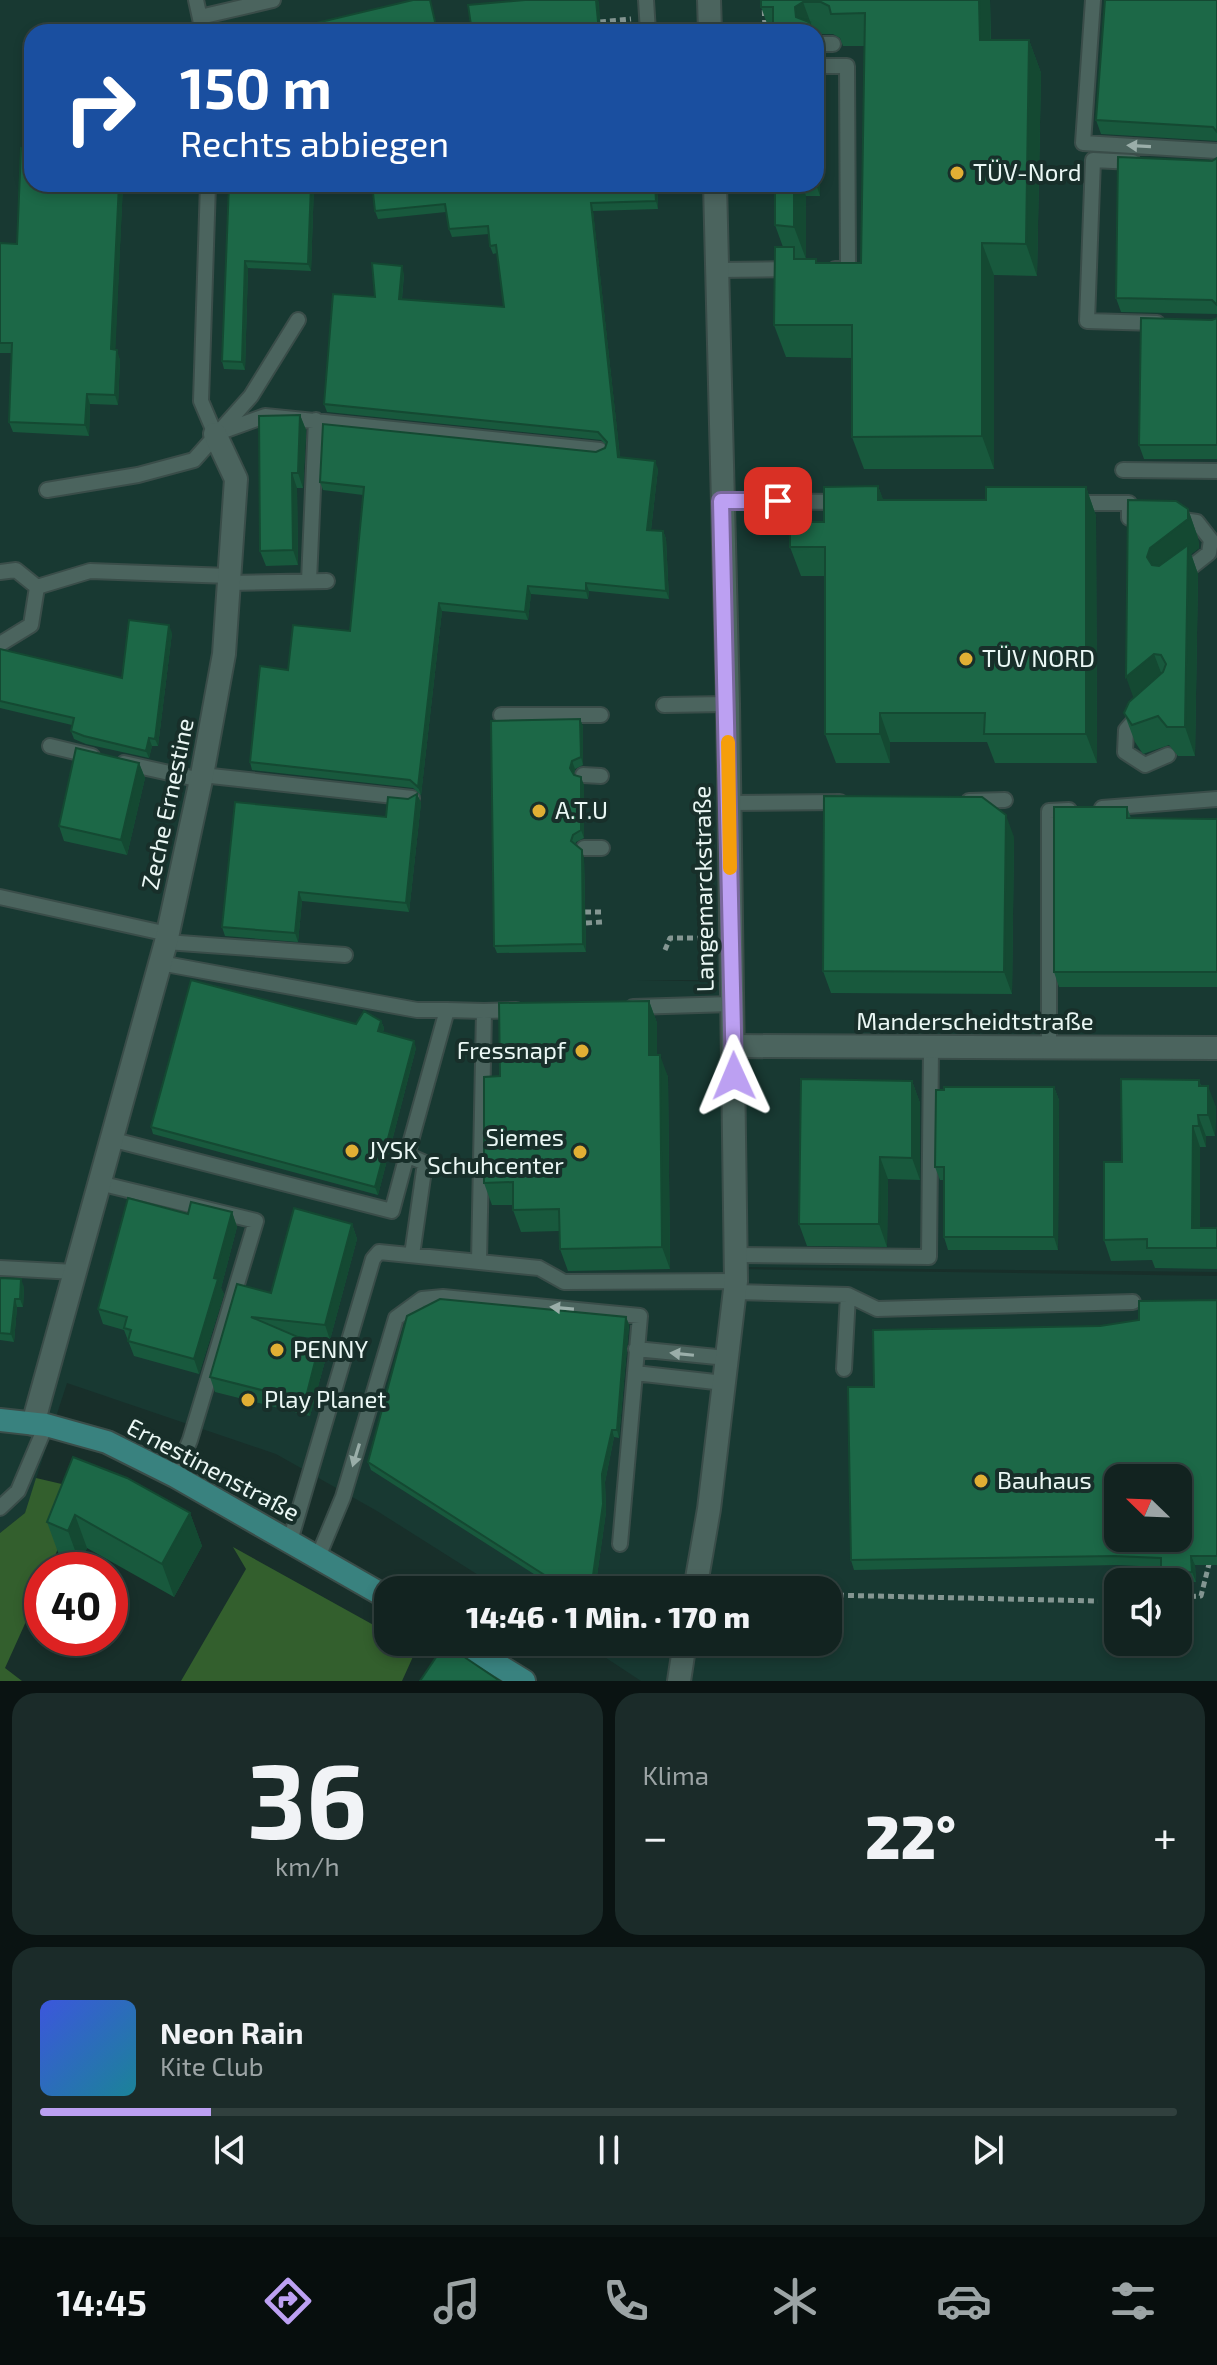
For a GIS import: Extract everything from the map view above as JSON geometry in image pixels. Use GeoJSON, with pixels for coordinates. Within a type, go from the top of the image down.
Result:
{"type":"FeatureCollection","features":[{"type":"Feature","properties":{"kind":"main road","name":"Ernestinenstraße"},"geometry":{"type":"LineString","coordinates":[[0,1420],[40,1425],[107,1442],[175,1476],[374,1590]]}},
{"type":"Feature","properties":{"kind":"main road"},"geometry":{"type":"LineString","coordinates":[[483,1656],[524,1681]]}},
{"type":"Feature","properties":{"kind":"street"},"geometry":{"type":"LineString","coordinates":[[709,0],[710,24]]}},
{"type":"Feature","properties":{"kind":"street","name":"Langemarckstraße"},"geometry":{"type":"LineString","coordinates":[[697,1576],[724,1383],[736,1255],[728,704],[715,192]]}},
{"type":"Feature","properties":{"kind":"street","name":"Zeche Ernestine"},"geometry":{"type":"LineString","coordinates":[[40,1425],[75,1272],[165,946],[202,778],[224,654],[236,479],[215,434]]}},
{"type":"Feature","properties":{"kind":"street","name":"Manderscheidtstraße"},"geometry":{"type":"LineString","coordinates":[[733,1046],[1217,1048]]}},
{"type":"Feature","properties":{"kind":"street"},"geometry":{"type":"LineString","coordinates":[[679,1681],[683,1656]]}},
{"type":"Feature","properties":{"kind":"lane"},"geometry":{"type":"LineString","coordinates":[[196,0],[202,24]]}},
{"type":"Feature","properties":{"kind":"lane"},"geometry":{"type":"LineString","coordinates":[[205,24],[273,0]]}},
{"type":"Feature","properties":{"kind":"lane"},"geometry":{"type":"LineString","coordinates":[[646,0],[648,24]]}},
{"type":"Feature","properties":{"kind":"lane"},"geometry":{"type":"LineString","coordinates":[[1093,0],[1083,143],[1217,151]]}},
{"type":"Feature","properties":{"kind":"lane"},"geometry":{"type":"LineString","coordinates":[[824,44],[833,44]]}},
{"type":"Feature","properties":{"kind":"lane"},"geometry":{"type":"LineString","coordinates":[[717,270],[848,269],[847,66],[824,66]]}},
{"type":"Feature","properties":{"kind":"lane"},"geometry":{"type":"LineString","coordinates":[[1174,323],[1087,321],[1093,160],[1217,165]]}},
{"type":"Feature","properties":{"kind":"lane","name":"Zeche Ernestine"},"geometry":{"type":"LineString","coordinates":[[208,192],[201,401],[215,434]]}},
{"type":"Feature","properties":{"kind":"lane"},"geometry":{"type":"LineString","coordinates":[[47,490],[138,475],[194,460],[251,396],[298,320]]}},
{"type":"Feature","properties":{"kind":"lane"},"geometry":{"type":"LineString","coordinates":[[215,434],[265,416],[600,450]]}},
{"type":"Feature","properties":{"kind":"lane"},"geometry":{"type":"LineString","coordinates":[[309,581],[316,420]]}},
{"type":"Feature","properties":{"kind":"lane"},"geometry":{"type":"LineString","coordinates":[[1123,470],[1217,471]]}},
{"type":"Feature","properties":{"kind":"lane"},"geometry":{"type":"LineString","coordinates":[[721,501],[858,502]]}},
{"type":"Feature","properties":{"kind":"lane"},"geometry":{"type":"LineString","coordinates":[[1054,503],[1129,503],[1129,523],[1154,517],[1190,520],[1204,527],[1211,547],[1198,563],[1167,585]]}},
{"type":"Feature","properties":{"kind":"lane"},"geometry":{"type":"LineString","coordinates":[[0,572],[16,570],[37,587]]}},
{"type":"Feature","properties":{"kind":"lane"},"geometry":{"type":"LineString","coordinates":[[37,587],[90,571],[327,581]]}},
{"type":"Feature","properties":{"kind":"lane"},"geometry":{"type":"LineString","coordinates":[[0,644],[31,625],[37,587]]}},
{"type":"Feature","properties":{"kind":"lane"},"geometry":{"type":"LineString","coordinates":[[1156,701],[1126,730],[1125,752],[1145,765],[1168,755]]}},
{"type":"Feature","properties":{"kind":"lane"},"geometry":{"type":"LineString","coordinates":[[664,705],[728,704]]}},
{"type":"Feature","properties":{"kind":"lane"},"geometry":{"type":"LineString","coordinates":[[501,715],[601,715]]}},
{"type":"Feature","properties":{"kind":"lane"},"geometry":{"type":"LineString","coordinates":[[50,746],[202,778],[412,798]]}},
{"type":"Feature","properties":{"kind":"lane"},"geometry":{"type":"LineString","coordinates":[[583,775],[601,776]]}},
{"type":"Feature","properties":{"kind":"lane"},"geometry":{"type":"LineString","coordinates":[[1049,1048],[1049,811],[1217,799]]}},
{"type":"Feature","properties":{"kind":"lane"},"geometry":{"type":"LineString","coordinates":[[959,801],[1005,800]]}},
{"type":"Feature","properties":{"kind":"lane"},"geometry":{"type":"LineString","coordinates":[[729,803],[851,802]]}},
{"type":"Feature","properties":{"kind":"lane"},"geometry":{"type":"LineString","coordinates":[[584,848],[602,848]]}},
{"type":"Feature","properties":{"kind":"lane"},"geometry":{"type":"LineString","coordinates":[[0,897],[165,946],[417,1010],[532,1010]]}},
{"type":"Feature","properties":{"kind":"lane"},"geometry":{"type":"LineString","coordinates":[[165,946],[345,955]]}},
{"type":"Feature","properties":{"kind":"lane"},"geometry":{"type":"LineString","coordinates":[[610,1007],[732,1004]]}},
{"type":"Feature","properties":{"kind":"lane"},"geometry":{"type":"LineString","coordinates":[[110,1139],[392,1211],[447,1010]]}},
{"type":"Feature","properties":{"kind":"lane"},"geometry":{"type":"LineString","coordinates":[[479,1262],[484,1011]]}},
{"type":"Feature","properties":{"kind":"lane"},"geometry":{"type":"LineString","coordinates":[[736,1255],[929,1257],[931,1048]]}},
{"type":"Feature","properties":{"kind":"lane"},"geometry":{"type":"LineString","coordinates":[[407,1155],[425,1163],[412,1255]]}},
{"type":"Feature","properties":{"kind":"lane"},"geometry":{"type":"LineString","coordinates":[[99,1183],[256,1221],[190,1440],[175,1476]]}},
{"type":"Feature","properties":{"kind":"lane"},"geometry":{"type":"LineString","coordinates":[[290,1541],[373,1259],[379,1252],[539,1268],[564,1282],[735,1286],[848,1295],[877,1309],[1133,1302]]}},
{"type":"Feature","properties":{"kind":"lane"},"geometry":{"type":"LineString","coordinates":[[0,1268],[75,1272]]}},
{"type":"Feature","properties":{"kind":"lane"},"geometry":{"type":"LineString","coordinates":[[844,1369],[848,1295]]}},
{"type":"Feature","properties":{"kind":"lane"},"geometry":{"type":"LineString","coordinates":[[318,1557],[343,1497],[396,1318],[422,1299],[443,1297],[640,1316],[630,1366],[620,1544]]}},
{"type":"Feature","properties":{"kind":"lane"},"geometry":{"type":"LineString","coordinates":[[630,1366],[727,1358]]}},
{"type":"Feature","properties":{"kind":"lane"},"geometry":{"type":"LineString","coordinates":[[630,1366],[724,1383]]}},
{"type":"Feature","properties":{"kind":"lane"},"geometry":{"type":"LineString","coordinates":[[0,1508],[18,1491],[40,1425]]}},
{"type":"Feature","properties":{"kind":"path"},"geometry":{"type":"LineString","coordinates":[[764,0],[765,24]]}},
{"type":"Feature","properties":{"kind":"path"},"geometry":{"type":"LineString","coordinates":[[600,22],[632,24]]}},
{"type":"Feature","properties":{"kind":"path"},"geometry":{"type":"LineString","coordinates":[[585,912],[602,912]]}},
{"type":"Feature","properties":{"kind":"path"},"geometry":{"type":"LineString","coordinates":[[586,923],[602,922]]}},
{"type":"Feature","properties":{"kind":"path"},"geometry":{"type":"LineString","coordinates":[[665,950],[670,938],[731,938]]}},
{"type":"Feature","properties":{"kind":"path"},"geometry":{"type":"LineString","coordinates":[[1192,1598],[1201,1596],[1209,1564]]}},
{"type":"Feature","properties":{"kind":"path"},"geometry":{"type":"LineString","coordinates":[[842,1595],[1098,1601]]}},
{"type":"Feature","properties":{"kind":"shaded area"},"geometry":{"type":"Polygon","coordinates":[[[0,0],[1217,0],[1217,1272],[739,1267],[733,980],[637,980],[731,982],[735,1269],[1217,1276],[1217,1681],[641,1681],[603,1656],[842,1656],[842,1576],[480,1576],[377,1511],[276,1454],[67,1383],[25,1513],[0,1533],[0,0]]]}},
{"type":"Feature","properties":{"kind":"green space"},"geometry":{"type":"Polygon","coordinates":[[[36,1478],[83,1489],[57,1552],[24,1552],[24,1626],[5,1668],[22,1681],[0,1681],[0,1533],[25,1513],[36,1478]]]}},
{"type":"Feature","properties":{"kind":"green space"},"geometry":{"type":"Polygon","coordinates":[[[233,1547],[374,1625],[374,1656],[413,1656],[402,1681],[181,1681],[246,1569],[233,1547]]]}},
{"type":"Feature","properties":{"kind":"building"},"geometry":{"type":"Polygon","coordinates":[[[413,0],[430,0],[436,24],[312,24],[413,0]]]}},
{"type":"Feature","properties":{"kind":"building"},"geometry":{"type":"Polygon","coordinates":[[[525,0],[596,0],[598,24],[471,24],[468,5],[525,0]]]}},
{"type":"Feature","properties":{"kind":"building"},"geometry":{"type":"Polygon","coordinates":[[[761,0],[979,0],[980,40],[1029,40],[1026,244],[982,243],[982,436],[852,437],[852,325],[774,325],[775,247],[794,247],[794,259],[816,259],[816,263],[861,263],[865,13],[831,14],[829,6],[821,2],[803,2],[795,7],[796,17],[809,22],[773,24],[773,7],[761,7],[761,0]]]}},
{"type":"Feature","properties":{"kind":"building"},"geometry":{"type":"Polygon","coordinates":[[[1105,0],[1217,0],[1217,132],[1213,127],[1096,120],[1105,0]]]}},
{"type":"Feature","properties":{"kind":"building"},"geometry":{"type":"Polygon","coordinates":[[[21,148],[24,148],[24,192],[119,192],[111,349],[117,350],[115,395],[87,394],[85,425],[9,422],[12,343],[0,343],[0,243],[17,244],[21,148]]]}},
{"type":"Feature","properties":{"kind":"building"},"geometry":{"type":"Polygon","coordinates":[[[1118,157],[1212,161],[1217,158],[1217,305],[1212,300],[1116,298],[1118,157]]]}},
{"type":"Feature","properties":{"kind":"building"},"geometry":{"type":"Polygon","coordinates":[[[229,192],[311,192],[308,264],[245,261],[242,362],[222,361],[229,192]]]}},
{"type":"Feature","properties":{"kind":"building"},"geometry":{"type":"Polygon","coordinates":[[[373,192],[655,192],[656,201],[591,203],[618,457],[655,461],[647,530],[663,531],[666,591],[586,583],[586,591],[528,586],[525,612],[439,603],[418,787],[410,780],[250,762],[260,666],[288,670],[293,625],[350,631],[364,487],[320,482],[323,424],[596,452],[605,448],[607,442],[598,432],[324,404],[333,294],[375,297],[372,263],[402,266],[399,299],[504,307],[496,245],[490,246],[488,226],[449,229],[445,204],[375,211],[373,192]]]}},
{"type":"Feature","properties":{"kind":"building"},"geometry":{"type":"Polygon","coordinates":[[[775,192],[794,192],[794,227],[775,225],[775,192]]]}},
{"type":"Feature","properties":{"kind":"building"},"geometry":{"type":"Polygon","coordinates":[[[1141,318],[1217,318],[1217,445],[1139,445],[1141,318]]]}},
{"type":"Feature","properties":{"kind":"building"},"geometry":{"type":"Polygon","coordinates":[[[300,415],[298,473],[292,473],[293,550],[260,551],[259,416],[300,415]]]}},
{"type":"Feature","properties":{"kind":"building","name":"TÜV NORD"},"geometry":{"type":"Polygon","coordinates":[[[878,486],[878,500],[986,500],[986,487],[1086,487],[1086,734],[984,734],[985,713],[880,713],[880,734],[825,734],[825,547],[790,547],[790,522],[824,522],[824,487],[878,486]]]}},
{"type":"Feature","properties":{"kind":"building"},"geometry":{"type":"Polygon","coordinates":[[[1128,500],[1176,501],[1188,509],[1188,519],[1150,548],[1147,557],[1152,565],[1159,566],[1188,545],[1185,727],[1167,727],[1158,716],[1132,725],[1124,713],[1129,702],[1163,672],[1166,664],[1161,655],[1154,654],[1126,677],[1128,500]]]}},
{"type":"Feature","properties":{"kind":"building"},"geometry":{"type":"Polygon","coordinates":[[[129,620],[169,625],[155,739],[149,738],[146,751],[71,731],[74,718],[0,701],[0,649],[122,678],[129,620]]]}},
{"type":"Feature","properties":{"kind":"building","name":"A.T.U"},"geometry":{"type":"Polygon","coordinates":[[[580,719],[581,757],[572,761],[570,768],[574,775],[581,777],[581,830],[573,835],[571,841],[582,850],[583,944],[494,946],[491,721],[580,719]]]}},
{"type":"Feature","properties":{"kind":"building"},"geometry":{"type":"Polygon","coordinates":[[[76,748],[139,763],[121,840],[59,826],[76,748]]]}},
{"type":"Feature","properties":{"kind":"building"},"geometry":{"type":"Polygon","coordinates":[[[417,794],[406,903],[299,892],[295,933],[222,927],[235,802],[386,817],[388,797],[408,799],[417,794]]]}},
{"type":"Feature","properties":{"kind":"building"},"geometry":{"type":"Polygon","coordinates":[[[824,796],[982,797],[1006,815],[1004,972],[823,971],[824,796]]]}},
{"type":"Feature","properties":{"kind":"building"},"geometry":{"type":"Polygon","coordinates":[[[1054,807],[1127,807],[1127,818],[1217,819],[1217,972],[1054,972],[1054,807]]]}},
{"type":"Feature","properties":{"kind":"building"},"geometry":{"type":"Polygon","coordinates":[[[191,980],[356,1024],[364,1011],[381,1021],[378,1031],[414,1041],[375,1187],[151,1127],[191,980]]]}},
{"type":"Feature","properties":{"kind":"building","name":"Siemes Schuhcenter"},"geometry":{"type":"Polygon","coordinates":[[[649,1001],[649,1055],[660,1055],[662,1247],[560,1249],[559,1209],[513,1210],[513,1182],[484,1183],[484,1077],[500,1076],[499,1003],[649,1001]]]}},
{"type":"Feature","properties":{"kind":"building"},"geometry":{"type":"Polygon","coordinates":[[[801,1079],[912,1081],[912,1158],[880,1157],[879,1224],[799,1224],[801,1079]]]}},
{"type":"Feature","properties":{"kind":"building"},"geometry":{"type":"Polygon","coordinates":[[[1121,1079],[1199,1080],[1199,1086],[1208,1086],[1208,1115],[1198,1115],[1199,1126],[1193,1126],[1192,1228],[1217,1228],[1217,1248],[1147,1248],[1147,1239],[1104,1240],[1104,1162],[1122,1162],[1121,1079]]]}},
{"type":"Feature","properties":{"kind":"building"},"geometry":{"type":"Polygon","coordinates":[[[944,1087],[1054,1087],[1054,1237],[944,1237],[944,1167],[935,1167],[936,1090],[944,1090],[944,1087]]]}},
{"type":"Feature","properties":{"kind":"building"},"geometry":{"type":"Polygon","coordinates":[[[128,1198],[188,1214],[191,1202],[232,1212],[214,1278],[218,1279],[194,1359],[128,1341],[131,1330],[124,1328],[127,1317],[98,1309],[128,1198]]]}},
{"type":"Feature","properties":{"kind":"building","name":"PENNY"},"geometry":{"type":"Polygon","coordinates":[[[294,1208],[352,1224],[325,1325],[251,1317],[319,1346],[305,1401],[210,1377],[237,1284],[271,1293],[294,1208]]]}},
{"type":"Feature","properties":{"kind":"building"},"geometry":{"type":"Polygon","coordinates":[[[0,1278],[21,1279],[20,1299],[15,1299],[11,1334],[0,1333],[0,1278]]]}},
{"type":"Feature","properties":{"kind":"building"},"geometry":{"type":"Polygon","coordinates":[[[440,1299],[626,1317],[617,1430],[612,1430],[602,1474],[603,1504],[593,1576],[546,1576],[368,1462],[407,1316],[440,1299]]]}},
{"type":"Feature","properties":{"kind":"building","name":"Bauhaus"},"geometry":{"type":"Polygon","coordinates":[[[1217,1300],[1217,1556],[1191,1556],[1192,1568],[1161,1568],[1161,1558],[1114,1556],[851,1560],[848,1387],[874,1387],[873,1330],[1100,1326],[1139,1320],[1139,1301],[1217,1300]]]}},
{"type":"Feature","properties":{"kind":"building"},"geometry":{"type":"Polygon","coordinates":[[[73,1457],[127,1478],[190,1513],[162,1564],[75,1515],[68,1531],[47,1522],[73,1457]]]}},
{"type":"Feature","properties":{"kind":"building"},"geometry":{"type":"Polygon","coordinates":[[[437,1656],[463,1656],[500,1681],[420,1681],[437,1656]]]}},
{"type":"Feature","properties":{"kind":"slow traffic"},"geometry":{"type":"LineString","coordinates":[[728,742],[730,868]]}},
{"type":"Feature","properties":{"kind":"place","name":"TÜV-Nord"},"geometry":{"type":"Point","coordinates":[957,173]}},
{"type":"Feature","properties":{"kind":"place","name":"TÜV NORD"},"geometry":{"type":"Point","coordinates":[966,659]}},
{"type":"Feature","properties":{"kind":"place","name":"A.T.U"},"geometry":{"type":"Point","coordinates":[539,811]}},
{"type":"Feature","properties":{"kind":"place","name":"Fressnapf"},"geometry":{"type":"Point","coordinates":[582,1051]}},
{"type":"Feature","properties":{"kind":"place","name":"JYSK"},"geometry":{"type":"Point","coordinates":[352,1151]}},
{"type":"Feature","properties":{"kind":"place","name":"Siemes Schuhcenter"},"geometry":{"type":"Point","coordinates":[580,1152]}},
{"type":"Feature","properties":{"kind":"place","name":"PENNY"},"geometry":{"type":"Point","coordinates":[277,1350]}},
{"type":"Feature","properties":{"kind":"place","name":"Play Planet"},"geometry":{"type":"Point","coordinates":[248,1400]}},
{"type":"Feature","properties":{"kind":"place","name":"Bauhaus"},"geometry":{"type":"Point","coordinates":[981,1481]}},
{"type":"Feature","properties":{"kind":"route"},"geometry":{"type":"LineString","coordinates":[[734,1076],[728,704],[721,501],[778,501]]}}]}
